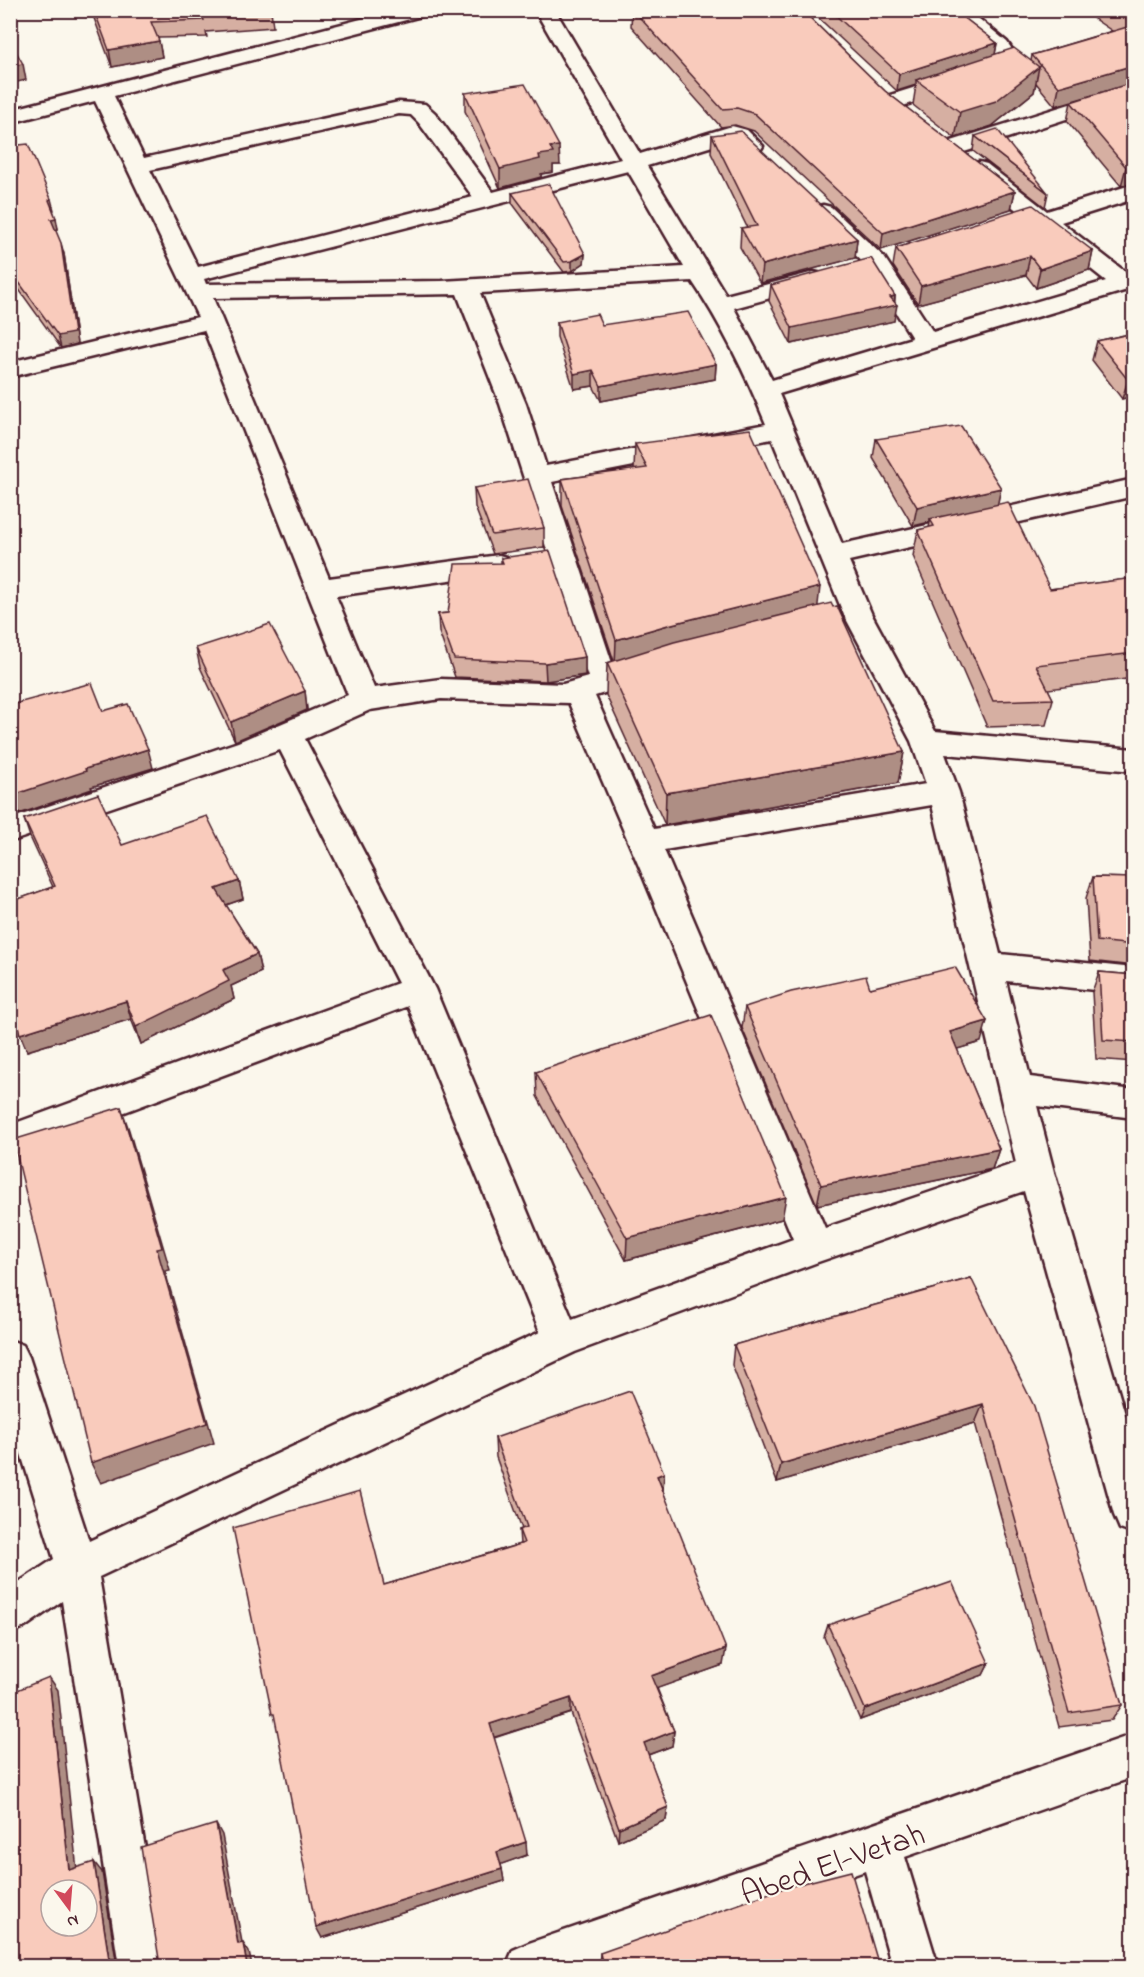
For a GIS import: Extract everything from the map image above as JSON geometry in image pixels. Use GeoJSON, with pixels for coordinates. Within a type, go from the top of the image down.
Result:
{"type":"FeatureCollection","features":[{"type":"Feature","properties":{"kind":"street"},"geometry":{"type":"LineString","coordinates":[[10,117],[422,10]]}},
{"type":"Feature","properties":{"kind":"street"},"geometry":{"type":"LineString","coordinates":[[545,10],[699,273],[720,304],[765,390],[834,555],[847,618],[927,741],[944,792],[1036,1172],[1134,1515]]}},
{"type":"Feature","properties":{"kind":"street"},"geometry":{"type":"LineString","coordinates":[[876,86],[901,108],[1004,66],[1008,58],[1004,51],[972,25],[967,16],[969,10]]}},
{"type":"Feature","properties":{"kind":"street"},"geometry":{"type":"LineString","coordinates":[[1129,281],[1039,216],[944,142],[1134,90]]}},
{"type":"Feature","properties":{"kind":"street"},"geometry":{"type":"LineString","coordinates":[[102,93],[212,321],[364,700]]}},
{"type":"Feature","properties":{"kind":"street"},"geometry":{"type":"LineString","coordinates":[[137,166],[399,108],[417,109],[427,118],[487,200]]}},
{"type":"Feature","properties":{"kind":"street"},"geometry":{"type":"LineString","coordinates":[[193,284],[487,200],[636,162],[732,133],[744,138],[769,162]]}},
{"type":"Feature","properties":{"kind":"street"},"geometry":{"type":"LineString","coordinates":[[1011,219],[1039,216],[1134,191]]}},
{"type":"Feature","properties":{"kind":"street"},"geometry":{"type":"LineString","coordinates":[[810,200],[854,268],[927,342]]}},
{"type":"Feature","properties":{"kind":"street"},"geometry":{"type":"LineString","coordinates":[[720,304],[899,255]]}},
{"type":"Feature","properties":{"kind":"street"},"geometry":{"type":"LineString","coordinates":[[193,284],[466,287],[699,273]]}},
{"type":"Feature","properties":{"kind":"street"},"geometry":{"type":"LineString","coordinates":[[765,390],[1129,281]]}},
{"type":"Feature","properties":{"kind":"street"},"geometry":{"type":"LineString","coordinates":[[466,287],[513,404],[537,476],[544,558],[644,842],[815,1247]]}},
{"type":"Feature","properties":{"kind":"street"},"geometry":{"type":"LineString","coordinates":[[10,370],[212,321]]}},
{"type":"Feature","properties":{"kind":"street"},"geometry":{"type":"LineString","coordinates":[[537,476],[783,429]]}},
{"type":"Feature","properties":{"kind":"street"},"geometry":{"type":"LineString","coordinates":[[834,555],[1134,487]]}},
{"type":"Feature","properties":{"kind":"street"},"geometry":{"type":"LineString","coordinates":[[320,589],[544,558]]}},
{"type":"Feature","properties":{"kind":"street"},"geometry":{"type":"LineString","coordinates":[[10,831],[288,735],[364,700],[441,689],[563,694],[678,660]]}},
{"type":"Feature","properties":{"kind":"street"},"geometry":{"type":"LineString","coordinates":[[288,735],[418,989],[562,1341]]}},
{"type":"Feature","properties":{"kind":"street"},"geometry":{"type":"LineString","coordinates":[[927,741],[1134,760]]}},
{"type":"Feature","properties":{"kind":"street"},"geometry":{"type":"LineString","coordinates":[[644,842],[944,792]]}},
{"type":"Feature","properties":{"kind":"street"},"geometry":{"type":"LineString","coordinates":[[987,966],[1134,981]]}},
{"type":"Feature","properties":{"kind":"street"},"geometry":{"type":"LineString","coordinates":[[10,1140],[418,989]]}},
{"type":"Feature","properties":{"kind":"street"},"geometry":{"type":"LineString","coordinates":[[1016,1089],[1134,1104]]}},
{"type":"Feature","properties":{"kind":"street"},"geometry":{"type":"LineString","coordinates":[[10,1613],[77,1567],[562,1341],[815,1247],[1036,1172]]}},
{"type":"Feature","properties":{"kind":"street"},"geometry":{"type":"LineString","coordinates":[[10,1357],[21,1419],[77,1567],[142,1966]]}},
{"type":"Feature","properties":{"kind":"street","name":"Abed El-Vetah"},"geometry":{"type":"LineString","coordinates":[[553,1963],[1134,1755]]}},
{"type":"Feature","properties":{"kind":"street"},"geometry":{"type":"LineString","coordinates":[[879,1845],[915,1966]]}},
{"type":"Feature","properties":{"kind":"building"},"geometry":{"type":"Polygon","coordinates":[[[94,10],[271,11],[202,16],[204,20],[151,22],[159,41],[109,50],[94,10]]]}},
{"type":"Feature","properties":{"kind":"building"},"geometry":{"type":"Polygon","coordinates":[[[633,10],[802,10],[885,91],[1015,191],[883,233],[755,114],[737,108],[722,109],[633,10]]]}},
{"type":"Feature","properties":{"kind":"building"},"geometry":{"type":"Polygon","coordinates":[[[830,10],[954,10],[997,43],[899,74],[830,10]]]}},
{"type":"Feature","properties":{"kind":"building"},"geometry":{"type":"Polygon","coordinates":[[[1113,10],[1134,10],[1134,24],[1113,10]]]}},
{"type":"Feature","properties":{"kind":"building"},"geometry":{"type":"Polygon","coordinates":[[[1134,25],[1134,65],[1059,87],[1032,55],[1134,25]]]}},
{"type":"Feature","properties":{"kind":"building"},"geometry":{"type":"Polygon","coordinates":[[[10,41],[23,64],[10,66],[10,41]]]}},
{"type":"Feature","properties":{"kind":"building"},"geometry":{"type":"Polygon","coordinates":[[[1014,48],[1039,67],[996,101],[960,112],[916,80],[1014,48]]]}},
{"type":"Feature","properties":{"kind":"building"},"geometry":{"type":"Polygon","coordinates":[[[1134,82],[1134,165],[1126,167],[1071,102],[1134,82]]]}},
{"type":"Feature","properties":{"kind":"building"},"geometry":{"type":"Polygon","coordinates":[[[525,84],[559,146],[550,147],[553,153],[539,155],[540,159],[500,169],[465,93],[525,84]]]}},
{"type":"Feature","properties":{"kind":"building"},"geometry":{"type":"Polygon","coordinates":[[[997,129],[1048,193],[975,136],[997,129]]]}},
{"type":"Feature","properties":{"kind":"building"},"geometry":{"type":"Polygon","coordinates":[[[741,131],[857,239],[762,265],[741,228],[757,226],[712,135],[741,131]]]}},
{"type":"Feature","properties":{"kind":"building"},"geometry":{"type":"Polygon","coordinates":[[[28,144],[51,199],[49,200],[56,218],[51,219],[61,243],[74,333],[58,336],[10,270],[10,146],[28,144]]]}},
{"type":"Feature","properties":{"kind":"building"},"geometry":{"type":"Polygon","coordinates":[[[549,184],[585,254],[572,261],[564,262],[512,193],[549,184]]]}},
{"type":"Feature","properties":{"kind":"building"},"geometry":{"type":"Polygon","coordinates":[[[1033,205],[1093,251],[1040,269],[1030,256],[921,286],[896,248],[1033,205]]]}},
{"type":"Feature","properties":{"kind":"building"},"geometry":{"type":"Polygon","coordinates":[[[871,258],[895,296],[890,297],[897,305],[792,328],[771,285],[871,258]]]}},
{"type":"Feature","properties":{"kind":"building"},"geometry":{"type":"Polygon","coordinates":[[[688,312],[716,364],[601,386],[593,370],[574,374],[557,322],[597,314],[602,325],[688,312]]]}},
{"type":"Feature","properties":{"kind":"building"},"geometry":{"type":"Polygon","coordinates":[[[1134,333],[1134,379],[1128,380],[1097,341],[1134,333]]]}},
{"type":"Feature","properties":{"kind":"building"},"geometry":{"type":"Polygon","coordinates":[[[961,426],[1001,488],[917,507],[876,439],[961,426]]]}},
{"type":"Feature","properties":{"kind":"building"},"geometry":{"type":"Polygon","coordinates":[[[750,429],[820,587],[616,640],[562,479],[647,468],[635,444],[750,429]]]}},
{"type":"Feature","properties":{"kind":"building"},"geometry":{"type":"Polygon","coordinates":[[[528,479],[544,528],[492,535],[474,488],[528,479]]]}},
{"type":"Feature","properties":{"kind":"building"},"geometry":{"type":"Polygon","coordinates":[[[1008,502],[1050,589],[1134,578],[1134,653],[1036,665],[1053,699],[993,701],[918,530],[934,526],[930,519],[1008,502]]]}},
{"type":"Feature","properties":{"kind":"building"},"geometry":{"type":"Polygon","coordinates":[[[550,551],[585,657],[545,663],[454,659],[438,614],[448,613],[455,564],[503,563],[501,558],[550,551]]]}},
{"type":"Feature","properties":{"kind":"building"},"geometry":{"type":"Polygon","coordinates":[[[831,603],[833,607],[837,606],[904,752],[666,793],[607,663],[674,642],[831,603]]]}},
{"type":"Feature","properties":{"kind":"building"},"geometry":{"type":"Polygon","coordinates":[[[270,624],[305,691],[231,722],[196,648],[270,624]]]}},
{"type":"Feature","properties":{"kind":"building"},"geometry":{"type":"Polygon","coordinates":[[[92,683],[103,711],[128,704],[148,749],[13,795],[10,790],[10,705],[92,683]]]}},
{"type":"Feature","properties":{"kind":"building"},"geometry":{"type":"Polygon","coordinates":[[[98,794],[122,845],[207,816],[239,881],[216,889],[257,954],[223,970],[229,981],[136,1027],[126,1001],[20,1034],[15,1015],[10,1017],[10,902],[55,886],[24,819],[98,794]]]}},
{"type":"Feature","properties":{"kind":"building"},"geometry":{"type":"Polygon","coordinates":[[[1093,877],[1134,878],[1134,945],[1097,941],[1093,877]]]}},
{"type":"Feature","properties":{"kind":"building"},"geometry":{"type":"Polygon","coordinates":[[[955,967],[987,1021],[950,1032],[999,1149],[821,1185],[745,1007],[791,992],[866,976],[870,988],[955,967]]]}},
{"type":"Feature","properties":{"kind":"building"},"geometry":{"type":"Polygon","coordinates":[[[1099,972],[1134,975],[1134,1042],[1103,1040],[1099,972]]]}},
{"type":"Feature","properties":{"kind":"building"},"geometry":{"type":"Polygon","coordinates":[[[711,1015],[786,1197],[627,1238],[536,1072],[711,1015]]]}},
{"type":"Feature","properties":{"kind":"building"},"geometry":{"type":"Polygon","coordinates":[[[121,1107],[162,1248],[157,1249],[207,1423],[91,1463],[13,1140],[121,1107]]]}},
{"type":"Feature","properties":{"kind":"building"},"geometry":{"type":"Polygon","coordinates":[[[971,1278],[1034,1406],[1122,1705],[1069,1713],[983,1404],[781,1464],[734,1345],[971,1278]]]}},
{"type":"Feature","properties":{"kind":"building"},"geometry":{"type":"Polygon","coordinates":[[[630,1391],[664,1473],[657,1476],[726,1649],[651,1676],[674,1731],[644,1743],[668,1807],[619,1828],[571,1698],[490,1724],[526,1842],[497,1852],[502,1869],[316,1927],[274,1714],[272,1714],[233,1528],[360,1491],[384,1585],[524,1543],[519,1530],[527,1527],[495,1438],[630,1391]]]}},
{"type":"Feature","properties":{"kind":"building"},"geometry":{"type":"Polygon","coordinates":[[[952,1582],[989,1663],[865,1709],[828,1625],[952,1582]]]}},
{"type":"Feature","properties":{"kind":"building"},"geometry":{"type":"Polygon","coordinates":[[[49,1677],[69,1870],[94,1862],[96,1878],[39,1878],[39,1938],[99,1938],[99,1894],[109,1959],[159,1959],[141,1847],[216,1824],[238,1944],[243,1943],[247,1966],[10,1966],[10,1693],[49,1677]]]}},
{"type":"Feature","properties":{"kind":"building"},"geometry":{"type":"Polygon","coordinates":[[[851,1871],[879,1966],[603,1966],[600,1953],[784,1888],[851,1871]]]}}]}
